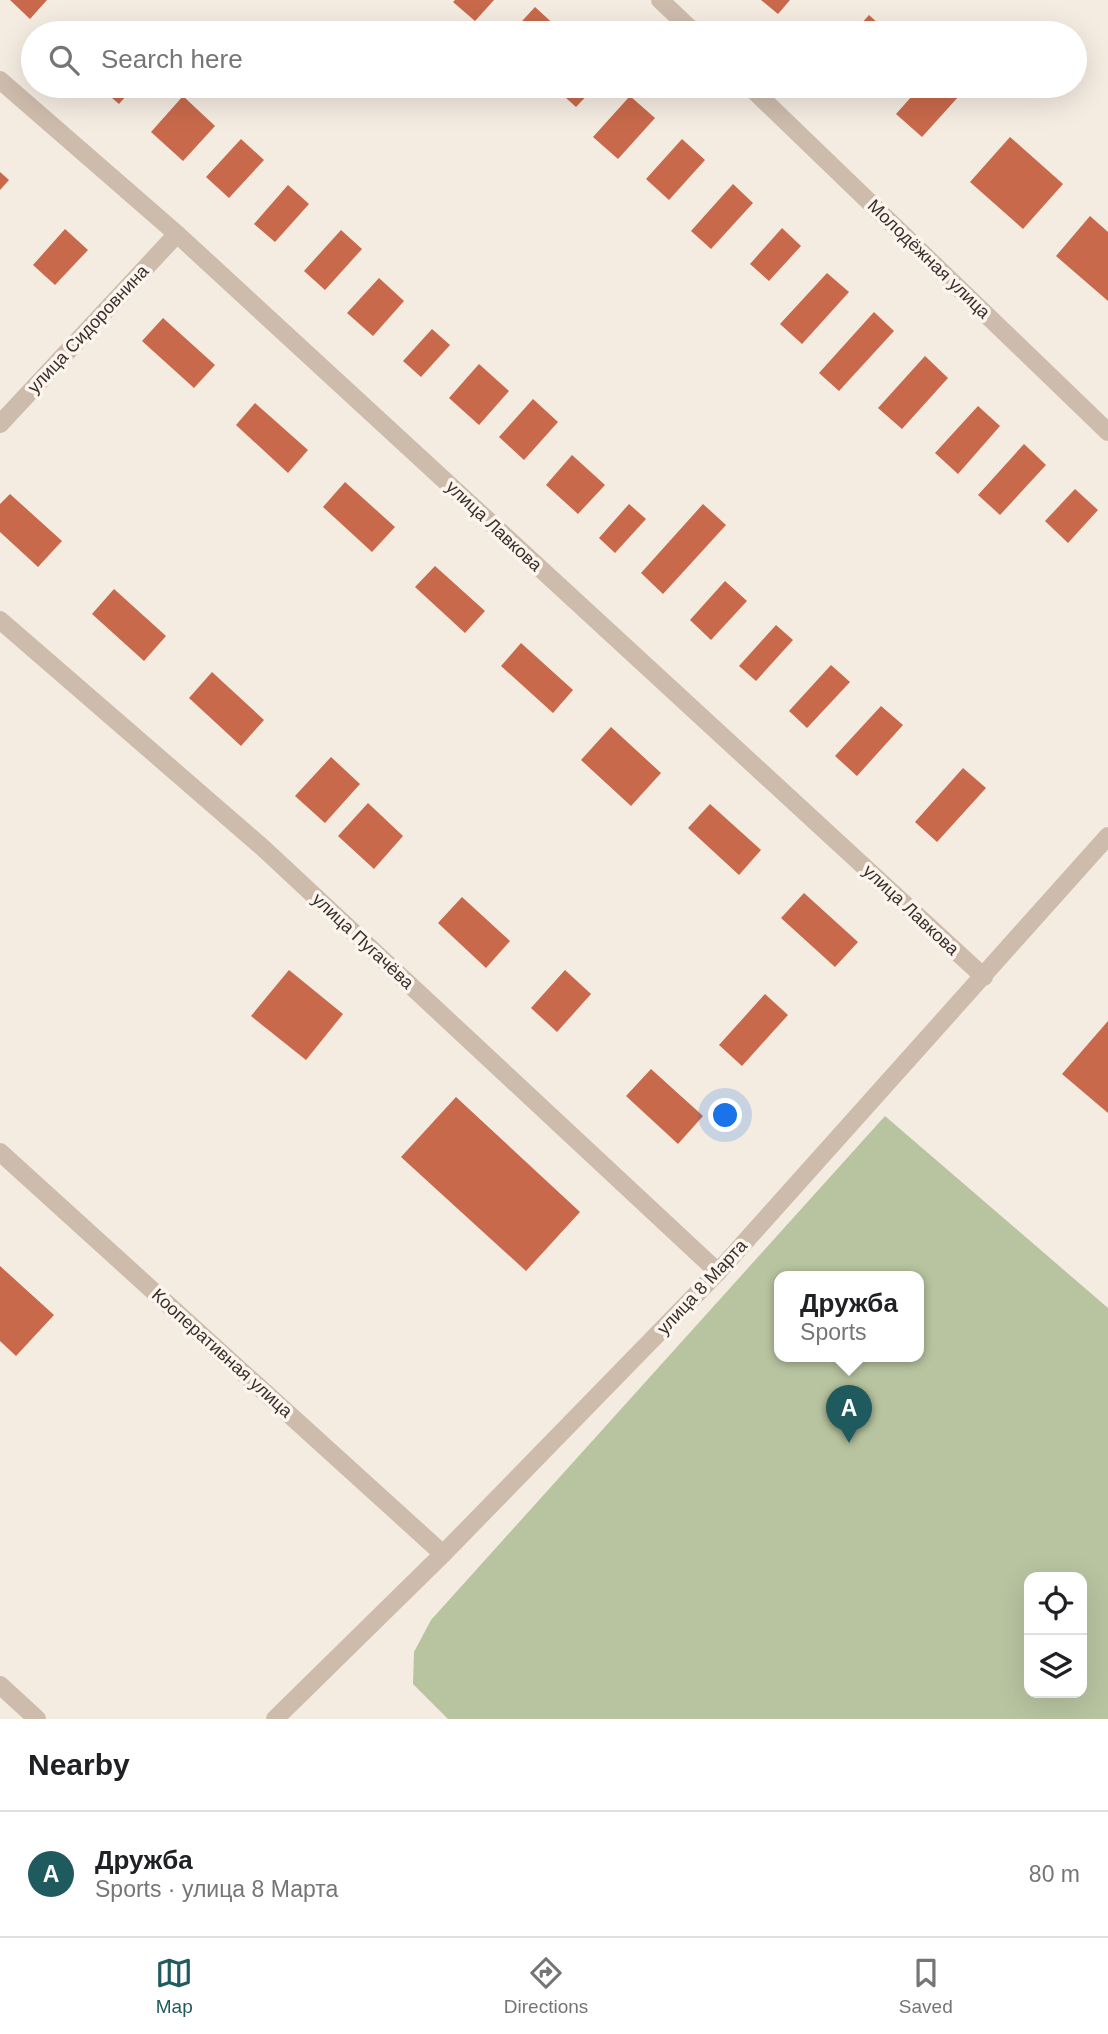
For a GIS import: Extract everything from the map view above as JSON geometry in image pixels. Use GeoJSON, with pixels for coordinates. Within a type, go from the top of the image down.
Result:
{"type":"FeatureCollection","features":[{"type":"Feature","properties":{"kind":"street"},"geometry":{"type":"LineString","coordinates":[[660,0],[682,21]]}},
{"type":"Feature","properties":{"kind":"street","name":"улица Лавкова"},"geometry":{"type":"LineString","coordinates":[[0,80],[177,234],[984,977]]}},
{"type":"Feature","properties":{"kind":"street","name":"Молодёжная улица"},"geometry":{"type":"LineString","coordinates":[[761,98],[1108,432]]}},
{"type":"Feature","properties":{"kind":"street","name":"улица Сидоровнина"},"geometry":{"type":"LineString","coordinates":[[0,424],[177,234]]}},
{"type":"Feature","properties":{"kind":"street","name":"улица Пугачёва"},"geometry":{"type":"LineString","coordinates":[[0,620],[262,847],[718,1272]]}},
{"type":"Feature","properties":{"kind":"street","name":"улица 8 Марта"},"geometry":{"type":"LineString","coordinates":[[275,1719],[443,1554],[718,1272],[1108,836]]}},
{"type":"Feature","properties":{"kind":"street","name":"Кооперативная улица"},"geometry":{"type":"LineString","coordinates":[[0,1152],[443,1554]]}},
{"type":"Feature","properties":{"kind":"street"},"geometry":{"type":"LineString","coordinates":[[0,1685],[37,1719]]}},
{"type":"Feature","properties":{"kind":"green space"},"geometry":{"type":"Polygon","coordinates":[[[885,1116],[1108,1308],[1108,1719],[448,1719],[413,1684],[414,1652],[431,1620],[885,1116]]]}},
{"type":"Feature","properties":{"kind":"building"},"geometry":{"type":"Polygon","coordinates":[[[10,0],[47,0],[30,19],[10,0]]]}},
{"type":"Feature","properties":{"kind":"building"},"geometry":{"type":"Polygon","coordinates":[[[494,0],[475,21],[453,2],[494,0]]]}},
{"type":"Feature","properties":{"kind":"building"},"geometry":{"type":"Polygon","coordinates":[[[761,0],[790,0],[778,14],[761,0]]]}},
{"type":"Feature","properties":{"kind":"building"},"geometry":{"type":"Polygon","coordinates":[[[535,7],[550,21],[522,21],[535,7]]]}},
{"type":"Feature","properties":{"kind":"building"},"geometry":{"type":"Polygon","coordinates":[[[869,15],[876,21],[864,21],[869,15]]]}},
{"type":"Feature","properties":{"kind":"building"},"geometry":{"type":"Polygon","coordinates":[[[112,98],[124,98],[119,104],[112,98]]]}},
{"type":"Feature","properties":{"kind":"building"},"geometry":{"type":"Polygon","coordinates":[[[181,98],[185,98],[215,126],[183,161],[151,132],[181,98]]]}},
{"type":"Feature","properties":{"kind":"building"},"geometry":{"type":"Polygon","coordinates":[[[566,98],[585,98],[576,107],[566,98]]]}},
{"type":"Feature","properties":{"kind":"building"},"geometry":{"type":"Polygon","coordinates":[[[628,98],[632,98],[655,118],[618,159],[593,137],[628,98]]]}},
{"type":"Feature","properties":{"kind":"building"},"geometry":{"type":"Polygon","coordinates":[[[910,98],[957,98],[922,137],[896,114],[910,98]]]}},
{"type":"Feature","properties":{"kind":"building"},"geometry":{"type":"Polygon","coordinates":[[[1010,137],[1063,184],[1023,229],[970,182],[1010,137]]]}},
{"type":"Feature","properties":{"kind":"building"},"geometry":{"type":"Polygon","coordinates":[[[241,139],[264,160],[229,198],[206,177],[241,139]]]}},
{"type":"Feature","properties":{"kind":"building"},"geometry":{"type":"Polygon","coordinates":[[[682,139],[705,160],[669,200],[646,179],[682,139]]]}},
{"type":"Feature","properties":{"kind":"building"},"geometry":{"type":"Polygon","coordinates":[[[0,172],[9,180],[0,190],[0,172]]]}},
{"type":"Feature","properties":{"kind":"building"},"geometry":{"type":"Polygon","coordinates":[[[733,184],[753,203],[711,249],[691,231],[733,184]]]}},
{"type":"Feature","properties":{"kind":"building"},"geometry":{"type":"Polygon","coordinates":[[[288,185],[309,204],[275,242],[254,224],[288,185]]]}},
{"type":"Feature","properties":{"kind":"building"},"geometry":{"type":"Polygon","coordinates":[[[1090,216],[1108,232],[1108,301],[1056,256],[1090,216]]]}},
{"type":"Feature","properties":{"kind":"building"},"geometry":{"type":"Polygon","coordinates":[[[782,228],[801,246],[769,281],[750,264],[782,228]]]}},
{"type":"Feature","properties":{"kind":"building"},"geometry":{"type":"Polygon","coordinates":[[[65,229],[88,250],[55,285],[33,265],[65,229]]]}},
{"type":"Feature","properties":{"kind":"building"},"geometry":{"type":"Polygon","coordinates":[[[341,230],[362,249],[325,290],[304,271],[341,230]]]}},
{"type":"Feature","properties":{"kind":"building"},"geometry":{"type":"Polygon","coordinates":[[[827,273],[849,292],[802,344],[780,324],[827,273]]]}},
{"type":"Feature","properties":{"kind":"building"},"geometry":{"type":"Polygon","coordinates":[[[379,278],[404,301],[373,336],[347,313],[379,278]]]}},
{"type":"Feature","properties":{"kind":"building"},"geometry":{"type":"Polygon","coordinates":[[[874,312],[894,331],[839,391],[819,373],[874,312]]]}},
{"type":"Feature","properties":{"kind":"building"},"geometry":{"type":"Polygon","coordinates":[[[163,318],[215,365],[194,388],[142,341],[163,318]]]}},
{"type":"Feature","properties":{"kind":"building"},"geometry":{"type":"Polygon","coordinates":[[[432,329],[450,345],[421,377],[403,361],[432,329]]]}},
{"type":"Feature","properties":{"kind":"building"},"geometry":{"type":"Polygon","coordinates":[[[925,356],[948,378],[902,429],[878,408],[925,356]]]}},
{"type":"Feature","properties":{"kind":"building"},"geometry":{"type":"Polygon","coordinates":[[[479,364],[509,391],[479,425],[449,398],[479,364]]]}},
{"type":"Feature","properties":{"kind":"building"},"geometry":{"type":"Polygon","coordinates":[[[533,399],[558,422],[524,460],[499,437],[533,399]]]}},
{"type":"Feature","properties":{"kind":"building"},"geometry":{"type":"Polygon","coordinates":[[[255,403],[308,450],[288,473],[236,425],[255,403]]]}},
{"type":"Feature","properties":{"kind":"building"},"geometry":{"type":"Polygon","coordinates":[[[978,406],[1000,426],[958,474],[935,453],[978,406]]]}},
{"type":"Feature","properties":{"kind":"building"},"geometry":{"type":"Polygon","coordinates":[[[1024,444],[1046,465],[1000,515],[978,495],[1024,444]]]}},
{"type":"Feature","properties":{"kind":"building"},"geometry":{"type":"Polygon","coordinates":[[[572,455],[605,485],[578,514],[546,485],[572,455]]]}},
{"type":"Feature","properties":{"kind":"building"},"geometry":{"type":"Polygon","coordinates":[[[345,482],[395,527],[372,552],[323,507],[345,482]]]}},
{"type":"Feature","properties":{"kind":"building"},"geometry":{"type":"Polygon","coordinates":[[[1075,489],[1098,510],[1068,543],[1045,521],[1075,489]]]}},
{"type":"Feature","properties":{"kind":"building"},"geometry":{"type":"Polygon","coordinates":[[[10,494],[62,541],[38,567],[0,532],[0,504],[10,494]]]}},
{"type":"Feature","properties":{"kind":"building"},"geometry":{"type":"Polygon","coordinates":[[[629,504],[646,519],[615,553],[599,538],[629,504]]]}},
{"type":"Feature","properties":{"kind":"building"},"geometry":{"type":"Polygon","coordinates":[[[703,504],[726,525],[663,594],[641,573],[703,504]]]}},
{"type":"Feature","properties":{"kind":"building"},"geometry":{"type":"Polygon","coordinates":[[[435,566],[485,611],[465,633],[415,587],[435,566]]]}},
{"type":"Feature","properties":{"kind":"building"},"geometry":{"type":"Polygon","coordinates":[[[725,581],[747,601],[711,640],[690,620],[725,581]]]}},
{"type":"Feature","properties":{"kind":"building"},"geometry":{"type":"Polygon","coordinates":[[[114,589],[166,636],[144,661],[92,614],[114,589]]]}},
{"type":"Feature","properties":{"kind":"building"},"geometry":{"type":"Polygon","coordinates":[[[776,625],[793,640],[756,681],[739,666],[776,625]]]}},
{"type":"Feature","properties":{"kind":"building"},"geometry":{"type":"Polygon","coordinates":[[[521,643],[573,690],[553,713],[501,666],[521,643]]]}},
{"type":"Feature","properties":{"kind":"building"},"geometry":{"type":"Polygon","coordinates":[[[831,665],[850,682],[807,728],[789,711],[831,665]]]}},
{"type":"Feature","properties":{"kind":"building"},"geometry":{"type":"Polygon","coordinates":[[[212,672],[264,720],[241,746],[189,698],[212,672]]]}},
{"type":"Feature","properties":{"kind":"building"},"geometry":{"type":"Polygon","coordinates":[[[881,706],[903,725],[857,776],[835,756],[881,706]]]}},
{"type":"Feature","properties":{"kind":"building"},"geometry":{"type":"Polygon","coordinates":[[[611,727],[661,773],[631,806],[581,760],[611,727]]]}},
{"type":"Feature","properties":{"kind":"building"},"geometry":{"type":"Polygon","coordinates":[[[331,757],[360,784],[325,823],[295,796],[331,757]]]}},
{"type":"Feature","properties":{"kind":"building"},"geometry":{"type":"Polygon","coordinates":[[[963,768],[986,788],[937,842],[915,822],[963,768]]]}},
{"type":"Feature","properties":{"kind":"building"},"geometry":{"type":"Polygon","coordinates":[[[368,803],[403,836],[374,869],[338,836],[368,803]]]}},
{"type":"Feature","properties":{"kind":"building"},"geometry":{"type":"Polygon","coordinates":[[[710,804],[761,850],[739,875],[688,828],[710,804]]]}},
{"type":"Feature","properties":{"kind":"building"},"geometry":{"type":"Polygon","coordinates":[[[804,893],[858,942],[835,967],[781,918],[804,893]]]}},
{"type":"Feature","properties":{"kind":"building"},"geometry":{"type":"Polygon","coordinates":[[[462,897],[510,941],[486,968],[438,923],[462,897]]]}},
{"type":"Feature","properties":{"kind":"building"},"geometry":{"type":"Polygon","coordinates":[[[289,970],[343,1014],[306,1060],[251,1016],[289,970]]]}},
{"type":"Feature","properties":{"kind":"building"},"geometry":{"type":"Polygon","coordinates":[[[565,970],[591,994],[557,1032],[531,1008],[565,970]]]}},
{"type":"Feature","properties":{"kind":"building"},"geometry":{"type":"Polygon","coordinates":[[[765,994],[788,1015],[742,1066],[719,1045],[765,994]]]}},
{"type":"Feature","properties":{"kind":"building"},"geometry":{"type":"Polygon","coordinates":[[[1108,1021],[1108,1113],[1062,1074],[1108,1021]]]}},
{"type":"Feature","properties":{"kind":"building"},"geometry":{"type":"Polygon","coordinates":[[[651,1069],[703,1116],[678,1144],[626,1096],[651,1069]]]}},
{"type":"Feature","properties":{"kind":"building"},"geometry":{"type":"Polygon","coordinates":[[[456,1097],[580,1212],[526,1271],[401,1157],[456,1097]]]}},
{"type":"Feature","properties":{"kind":"building"},"geometry":{"type":"Polygon","coordinates":[[[0,1266],[54,1315],[16,1356],[0,1341],[0,1266]]]}},
{"type":"Feature","properties":{"kind":"place","name":"Дружба"},"geometry":{"type":"Point","coordinates":[849,1443]}}]}
